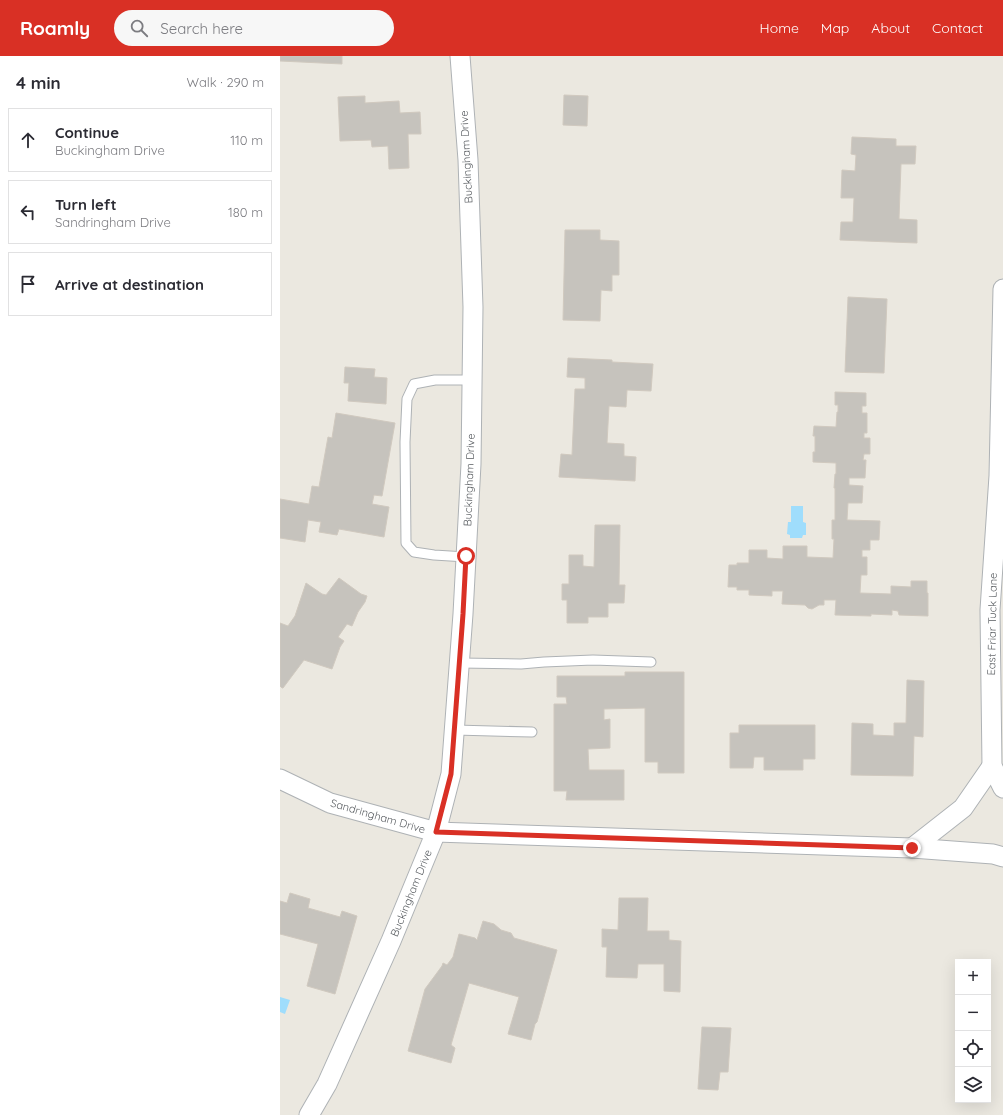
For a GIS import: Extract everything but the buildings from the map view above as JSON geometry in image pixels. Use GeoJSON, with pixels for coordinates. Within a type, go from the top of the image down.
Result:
{"type":"FeatureCollection","features":[{"type":"Feature","properties":{"kind":"street","name":"Buckingham Drive"},"geometry":{"type":"LineString","coordinates":[[309,1115],[327,1084],[391,941],[436,832],[451,774],[460,663],[471,464],[472,307],[468,160],[460,56]]}},
{"type":"Feature","properties":{"kind":"street","name":"East Friar Tuck Lane"},"geometry":{"type":"LineString","coordinates":[[1003,290],[999,476],[990,610],[992,766],[1003,788]]}},
{"type":"Feature","properties":{"kind":"street"},"geometry":{"type":"LineString","coordinates":[[912,848],[963,808],[992,766]]}},
{"type":"Feature","properties":{"kind":"street","name":"Sandringham Drive"},"geometry":{"type":"LineString","coordinates":[[280,779],[330,803],[436,832],[912,848],[998,855]]}},
{"type":"Feature","properties":{"kind":"lane"},"geometry":{"type":"LineString","coordinates":[[466,556],[434,555],[414,552],[406,542],[405,442],[407,399],[414,384],[435,380],[472,380]]}},
{"type":"Feature","properties":{"kind":"lane"},"geometry":{"type":"LineString","coordinates":[[460,663],[520,664],[593,660],[651,662]]}},
{"type":"Feature","properties":{"kind":"lane"},"geometry":{"type":"LineString","coordinates":[[455,730],[532,732]]}},
{"type":"Feature","properties":{"kind":"water"},"geometry":{"type":"Polygon","coordinates":[[[791,506],[803,506],[803,522],[806,523],[806,535],[803,535],[802,538],[790,538],[790,535],[787,534],[788,522],[791,522],[791,506]]]}},
{"type":"Feature","properties":{"kind":"water"},"geometry":{"type":"Polygon","coordinates":[[[280,997],[290,1000],[285,1014],[280,1012],[280,997]]]}},
{"type":"Feature","properties":{"kind":"route"},"geometry":{"type":"LineString","coordinates":[[466,556],[451,774],[436,832],[912,848]]}}]}
